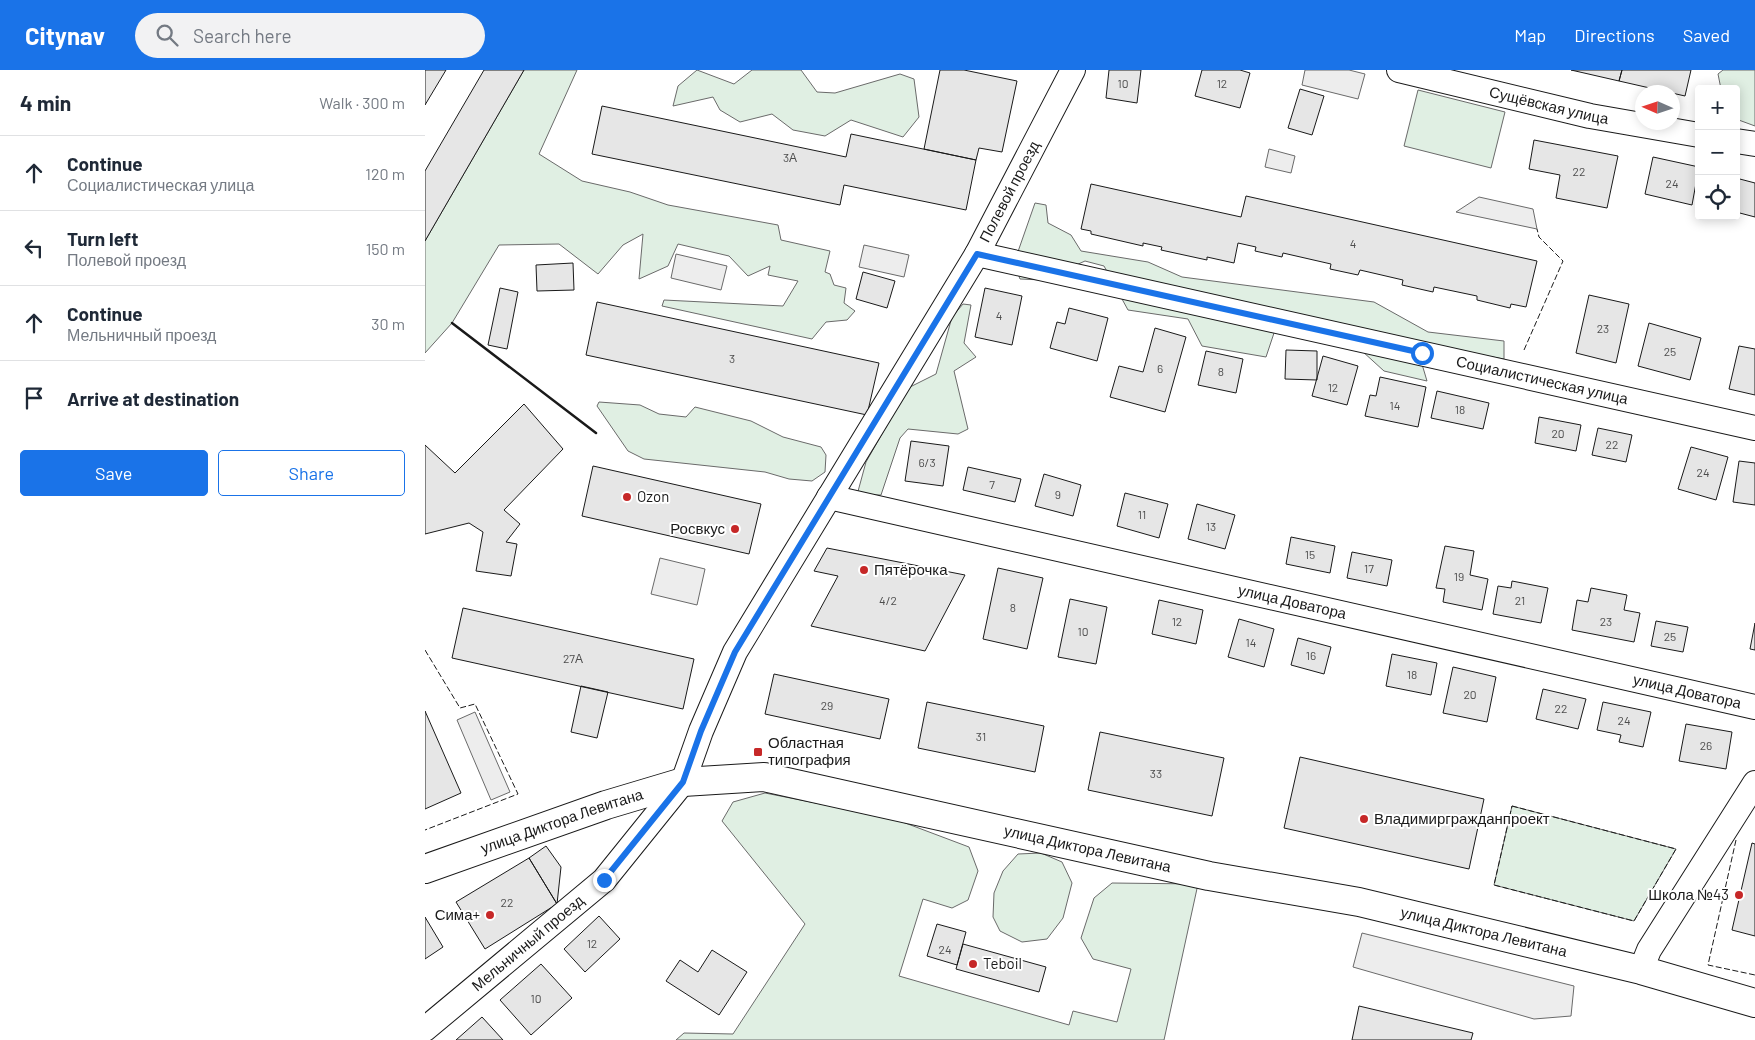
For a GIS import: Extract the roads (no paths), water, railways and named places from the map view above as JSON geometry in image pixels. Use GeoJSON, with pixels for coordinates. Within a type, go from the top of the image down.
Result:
{"type":"FeatureCollection","features":[{"type":"Feature","properties":{"kind":"street","name":"Полевой проезд"},"geometry":{"type":"LineString","coordinates":[[683,782],[701,731],[735,652],[977,254],[1073,70]]}},
{"type":"Feature","properties":{"kind":"street","name":"Сущёвская улица"},"geometry":{"type":"LineString","coordinates":[[1399,70],[1590,116],[1695,134]]}},
{"type":"Feature","properties":{"kind":"street"},"geometry":{"type":"LineString","coordinates":[[1740,142],[1755,144]]}},
{"type":"Feature","properties":{"kind":"street","name":"Социалистическая улица"},"geometry":{"type":"LineString","coordinates":[[977,254],[1755,428]]}},
{"type":"Feature","properties":{"kind":"street","name":"улица Доватора"},"geometry":{"type":"LineString","coordinates":[[829,497],[1755,707]]}},
{"type":"Feature","properties":{"kind":"street","name":"улица Диктора Левитана"},"geometry":{"type":"LineString","coordinates":[[425,869],[606,805],[683,782],[764,777],[1209,876],[1359,902],[1641,970],[1755,1003]]}},
{"type":"Feature","properties":{"kind":"street","name":"Мельничный проезд"},"geometry":{"type":"LineString","coordinates":[[425,1029],[604,880],[683,782]]}},
{"type":"Feature","properties":{"kind":"street"},"geometry":{"type":"LineString","coordinates":[[1641,970],[1649,950],[1755,783]]}},
{"type":"Feature","properties":{"kind":"place","name":"Ozon"},"geometry":{"type":"Point","coordinates":[627,497]}},
{"type":"Feature","properties":{"kind":"place","name":"Росвкус"},"geometry":{"type":"Point","coordinates":[735,529]}},
{"type":"Feature","properties":{"kind":"place","name":"Пятёрочка"},"geometry":{"type":"Point","coordinates":[864,570]}},
{"type":"Feature","properties":{"kind":"place","name":"Областная типография"},"geometry":{"type":"Point","coordinates":[758,752]}},
{"type":"Feature","properties":{"kind":"place","name":"Владимиргражданпроект"},"geometry":{"type":"Point","coordinates":[1364,819]}},
{"type":"Feature","properties":{"kind":"place","name":"Школа №43"},"geometry":{"type":"Point","coordinates":[1739,895]}},
{"type":"Feature","properties":{"kind":"place","name":"Сима+"},"geometry":{"type":"Point","coordinates":[490,915]}},
{"type":"Feature","properties":{"kind":"place","name":"Teboil"},"geometry":{"type":"Point","coordinates":[973,964]}}]}
